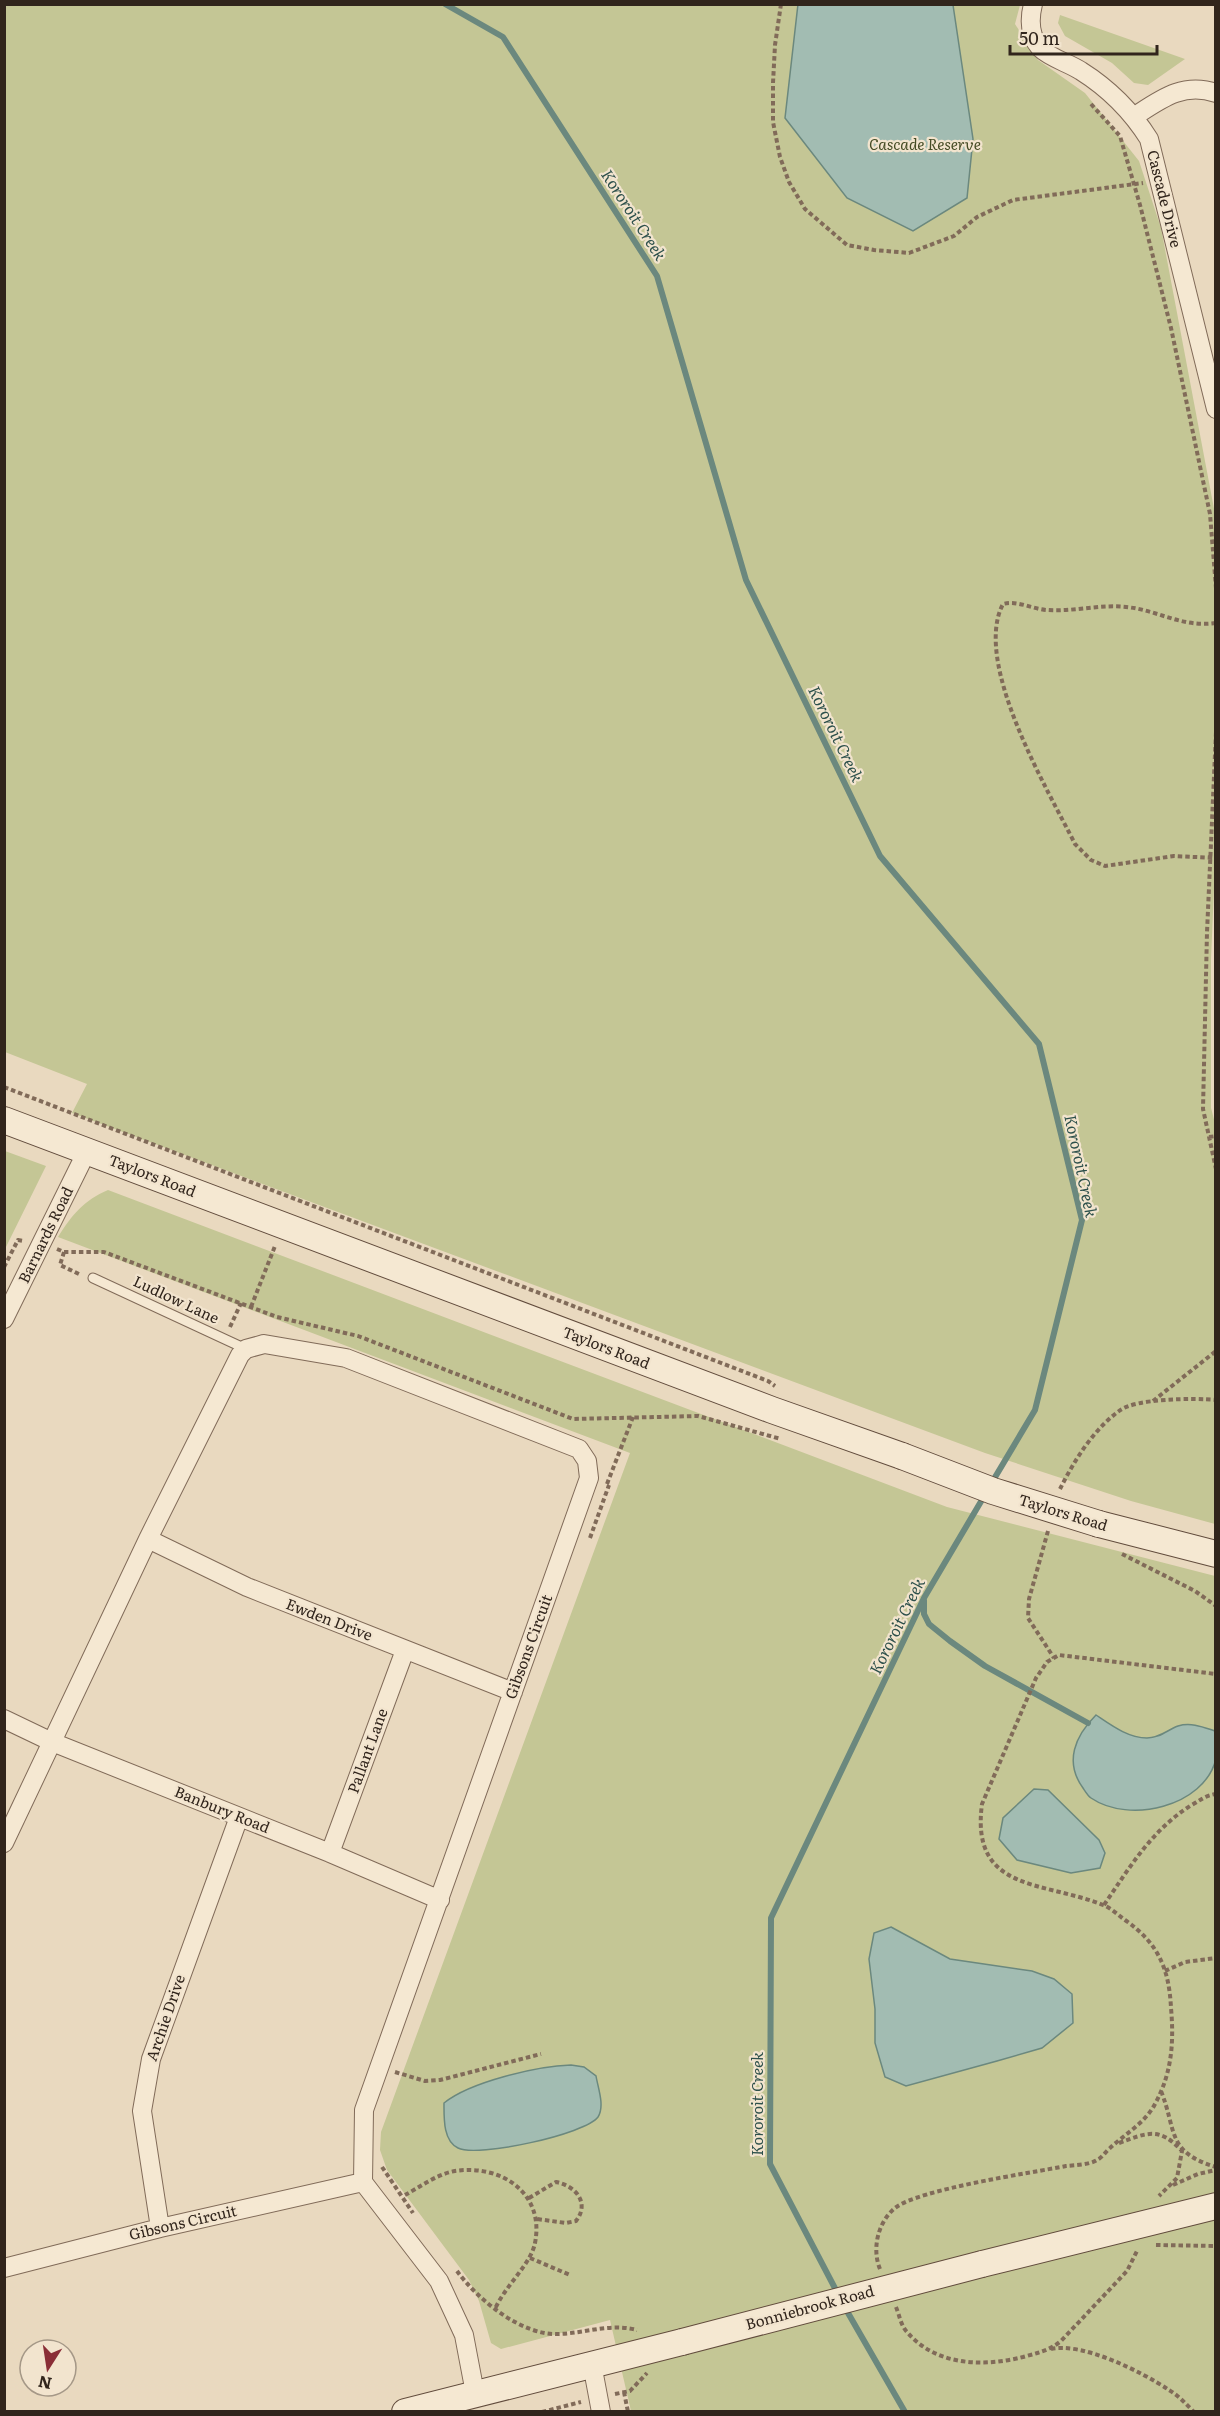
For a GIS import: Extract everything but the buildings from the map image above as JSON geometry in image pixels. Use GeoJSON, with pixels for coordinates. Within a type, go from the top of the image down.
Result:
{"type":"FeatureCollection","features":[{"type":"Feature","properties":{"kind":"street","name":"Cascade Drive"},"geometry":{"type":"LineString","coordinates":[[1033,4],[1030,14],[1031,33],[1041,49],[1082,71],[1135,116],[1149,139],[1215,406]]}},
{"type":"Feature","properties":{"kind":"street"},"geometry":{"type":"LineString","coordinates":[[1135,116],[1178,90],[1206,90],[1215,93]]}},
{"type":"Feature","properties":{"kind":"street","name":"Taylors Road"},"geometry":{"type":"LineString","coordinates":[[4,1120],[993,1491],[1099,1524],[1215,1554]]}},
{"type":"Feature","properties":{"kind":"street","name":"Barnards Road"},"geometry":{"type":"LineString","coordinates":[[4,1319],[87,1150]]}},
{"type":"Feature","properties":{"kind":"street"},"geometry":{"type":"LineString","coordinates":[[4,1843],[148,1539],[240,1355],[246,1349],[264,1344],[346,1358],[579,1449],[587,1461],[589,1478]]}},
{"type":"Feature","properties":{"kind":"street","name":"Gibsons Circuit"},"geometry":{"type":"LineString","coordinates":[[4,2268],[160,2228],[363,2182],[364,2110],[387,2073],[440,1900],[589,1478]]}},
{"type":"Feature","properties":{"kind":"street","name":"Ewden Drive"},"geometry":{"type":"LineString","coordinates":[[148,1539],[247,1587],[513,1692]]}},
{"type":"Feature","properties":{"kind":"street","name":"Pallant Lane"},"geometry":{"type":"LineString","coordinates":[[330,1853],[405,1650]]}},
{"type":"Feature","properties":{"kind":"street","name":"Banbury Road"},"geometry":{"type":"LineString","coordinates":[[4,1719],[52,1742],[330,1853],[440,1900]]}},
{"type":"Feature","properties":{"kind":"street","name":"Archie Drive"},"geometry":{"type":"LineString","coordinates":[[160,2228],[142,2111],[150,2059],[239,1817]]}},
{"type":"Feature","properties":{"kind":"street"},"geometry":{"type":"LineString","coordinates":[[363,2182],[439,2281],[464,2335],[475,2393]]}},
{"type":"Feature","properties":{"kind":"street","name":"Bonniebrook Road"},"geometry":{"type":"LineString","coordinates":[[405,2412],[1215,2206]]}},
{"type":"Feature","properties":{"kind":"street"},"geometry":{"type":"LineString","coordinates":[[592,2364],[601,2412]]}},
{"type":"Feature","properties":{"kind":"lane","name":"Ludlow Lane"},"geometry":{"type":"LineString","coordinates":[[93,1278],[246,1349]]}},
{"type":"Feature","properties":{"kind":"path"},"geometry":{"type":"LineString","coordinates":[[781,4],[774,45],[773,83],[773,122],[780,157],[789,182],[805,209],[847,244],[874,250],[909,253],[954,236],[977,217],[1013,200],[1160,182]]}},
{"type":"Feature","properties":{"kind":"path"},"geometry":{"type":"LineString","coordinates":[[1088,100],[1120,136],[1171,328],[1210,514],[1215,588]]}},
{"type":"Feature","properties":{"kind":"path"},"geometry":{"type":"LineString","coordinates":[[1213,858],[1174,856],[1105,866],[1083,853],[1075,844],[1021,736],[1000,668],[996,631],[999,612],[1003,604],[1011,601],[1034,609],[1053,611],[1128,607],[1191,625],[1215,622]]}},
{"type":"Feature","properties":{"kind":"path"},"geometry":{"type":"LineString","coordinates":[[1215,732],[1213,858],[1203,1109],[1215,1168]]}},
{"type":"Feature","properties":{"kind":"path"},"geometry":{"type":"LineString","coordinates":[[4,1087],[757,1377],[777,1388]]}},
{"type":"Feature","properties":{"kind":"path"},"geometry":{"type":"LineString","coordinates":[[1209,1137],[1215,1136]]}},
{"type":"Feature","properties":{"kind":"path"},"geometry":{"type":"LineString","coordinates":[[251,1307],[283,1226]]}},
{"type":"Feature","properties":{"kind":"path"},"geometry":{"type":"LineString","coordinates":[[4,1267],[18,1240],[42,1242],[64,1252],[104,1252],[278,1317],[358,1336],[573,1419],[698,1416],[786,1440]]}},
{"type":"Feature","properties":{"kind":"path"},"geometry":{"type":"LineString","coordinates":[[64,1252],[60,1265],[87,1278],[93,1278]]}},
{"type":"Feature","properties":{"kind":"path"},"geometry":{"type":"LineString","coordinates":[[225,1339],[241,1303]]}},
{"type":"Feature","properties":{"kind":"path"},"geometry":{"type":"LineString","coordinates":[[1152,1401],[1215,1351]]}},
{"type":"Feature","properties":{"kind":"path"},"geometry":{"type":"LineString","coordinates":[[589,1540],[633,1417]]}},
{"type":"Feature","properties":{"kind":"path"},"geometry":{"type":"LineString","coordinates":[[589,1478],[609,1485]]}},
{"type":"Feature","properties":{"kind":"path"},"geometry":{"type":"LineString","coordinates":[[1118,1552],[1195,1591],[1215,1606]]}},
{"type":"Feature","properties":{"kind":"path"},"geometry":{"type":"LineString","coordinates":[[883,2277],[874,2256],[880,2229],[895,2208],[925,2196],[1097,2160],[1139,2124],[1155,2106],[1173,2055],[1170,1995],[1165,1971],[1156,1948],[1142,1931],[1104,1905],[1034,1887],[1006,1876],[984,1846],[980,1824],[982,1804],[1036,1678],[1047,1662],[1059,1655],[1215,1674]]}},
{"type":"Feature","properties":{"kind":"path"},"geometry":{"type":"LineString","coordinates":[[1104,1905],[1151,1837],[1177,1814],[1208,1795],[1215,1794]]}},
{"type":"Feature","properties":{"kind":"path"},"geometry":{"type":"LineString","coordinates":[[1165,1971],[1185,1962],[1215,1958]]}},
{"type":"Feature","properties":{"kind":"path"},"geometry":{"type":"LineString","coordinates":[[387,2073],[425,2081],[440,2080],[541,2054]]}},
{"type":"Feature","properties":{"kind":"path"},"geometry":{"type":"LineString","coordinates":[[1151,2203],[1177,2178],[1182,2151],[1172,2131],[1170,2112],[1161,2090]]}},
{"type":"Feature","properties":{"kind":"path"},"geometry":{"type":"LineString","coordinates":[[1112,2145],[1153,2133],[1169,2136],[1182,2151],[1196,2161],[1215,2168]]}},
{"type":"Feature","properties":{"kind":"path"},"geometry":{"type":"LineString","coordinates":[[380,2157],[382,2168],[418,2220]]}},
{"type":"Feature","properties":{"kind":"path"},"geometry":{"type":"LineString","coordinates":[[1170,2187],[1215,2168]]}},
{"type":"Feature","properties":{"kind":"path"},"geometry":{"type":"LineString","coordinates":[[405,2195],[454,2172],[473,2171],[495,2175],[513,2183],[529,2198],[537,2219],[535,2245],[530,2258],[502,2292],[495,2309]]}},
{"type":"Feature","properties":{"kind":"path"},"geometry":{"type":"LineString","coordinates":[[529,2198],[556,2182],[571,2188],[583,2204],[582,2212],[576,2221],[566,2223],[537,2219]]}},
{"type":"Feature","properties":{"kind":"path"},"geometry":{"type":"LineString","coordinates":[[1149,2245],[1215,2246]]}},
{"type":"Feature","properties":{"kind":"path"},"geometry":{"type":"LineString","coordinates":[[1051,2349],[1127,2271],[1138,2248]]}},
{"type":"Feature","properties":{"kind":"path"},"geometry":{"type":"LineString","coordinates":[[530,2258],[570,2275]]}},
{"type":"Feature","properties":{"kind":"path"},"geometry":{"type":"LineString","coordinates":[[453,2267],[480,2297],[505,2317],[529,2327],[557,2335],[624,2327],[640,2331]]}},
{"type":"Feature","properties":{"kind":"path"},"geometry":{"type":"LineString","coordinates":[[892,2299],[906,2332],[939,2356],[974,2364],[1006,2361],[1064,2346],[1115,2363],[1170,2390],[1194,2412]]}},
{"type":"Feature","properties":{"kind":"path"},"geometry":{"type":"LineString","coordinates":[[624,2392],[628,2412]]}},
{"type":"Feature","properties":{"kind":"green space","name":"Cascade Reserve"},"geometry":{"type":"Polygon","coordinates":[[[4,5],[1020,5],[1015,24],[1038,60],[1085,93],[1139,161],[1161,228],[1215,514],[1216,843],[1211,959],[1211,1108],[1216,1127],[1215,1524],[1131,1501],[985,1453],[72,1113],[87,1084],[5,1052],[4,5]]]}},
{"type":"Feature","properties":{"kind":"green space"},"geometry":{"type":"Polygon","coordinates":[[[1060,15],[1185,59],[1148,85],[1134,83],[1112,63],[1065,36],[1058,23],[1060,15]]]}},
{"type":"Feature","properties":{"kind":"green space"},"geometry":{"type":"Polygon","coordinates":[[[4,1151],[46,1166],[5,1249],[4,1151]]]}},
{"type":"Feature","properties":{"kind":"green space"},"geometry":{"type":"Polygon","coordinates":[[[108,1190],[947,1507],[1215,1576],[1215,2411],[631,2411],[610,2320],[501,2349],[491,2343],[479,2301],[469,2280],[387,2170],[380,2150],[381,2132],[630,1453],[58,1237],[79,1209],[92,1198],[108,1190]]]}},
{"type":"Feature","properties":{"kind":"shaded area"},"geometry":{"type":"Polygon","coordinates":[[[798,4],[953,5],[973,139],[967,198],[913,231],[847,198],[785,118],[798,4]]]}},
{"type":"Feature","properties":{"kind":"shaded area"},"geometry":{"type":"Polygon","coordinates":[[[1096,1715],[1133,1736],[1147,1738],[1156,1737],[1183,1725],[1215,1731],[1216,1759],[1209,1776],[1197,1789],[1181,1799],[1144,1810],[1125,1810],[1107,1806],[1091,1798],[1077,1778],[1073,1759],[1074,1750],[1082,1732],[1096,1715]]]}},
{"type":"Feature","properties":{"kind":"shaded area"},"geometry":{"type":"Polygon","coordinates":[[[1034,1789],[1048,1790],[1099,1840],[1105,1853],[1100,1868],[1071,1873],[1017,1860],[999,1839],[1003,1818],[1034,1789]]]}},
{"type":"Feature","properties":{"kind":"shaded area"},"geometry":{"type":"Polygon","coordinates":[[[891,1927],[950,1959],[1032,1971],[1054,1979],[1072,1994],[1073,2023],[1042,2048],[997,2061],[906,2086],[885,2077],[875,2043],[875,2009],[869,1959],[874,1933],[891,1927]]]}},
{"type":"Feature","properties":{"kind":"shaded area"},"geometry":{"type":"Polygon","coordinates":[[[571,2065],[584,2067],[596,2076],[601,2108],[598,2117],[589,2124],[531,2143],[486,2150],[458,2148],[449,2140],[445,2128],[444,2103],[456,2095],[504,2076],[540,2068],[571,2065]]]}},
{"type":"Feature","properties":{"kind":"waterway","name":"Kororoit Creek"},"geometry":{"type":"LineString","coordinates":[[445,4],[503,37],[657,276],[746,580],[880,856],[1039,1044],[1082,1220],[1035,1410],[991,1484]]}},
{"type":"Feature","properties":{"kind":"waterway","name":"Kororoit Creek"},"geometry":{"type":"LineString","coordinates":[[838,2294],[770,2164],[771,1918],[924,1598],[986,1493]]}},
{"type":"Feature","properties":{"kind":"waterway"},"geometry":{"type":"LineString","coordinates":[[924,1600],[924,1614],[929,1624],[950,1641],[985,1666],[1088,1723]]}},
{"type":"Feature","properties":{"kind":"waterway","name":"Kororoit Creek"},"geometry":{"type":"LineString","coordinates":[[844,2306],[905,2412]]}}]}
